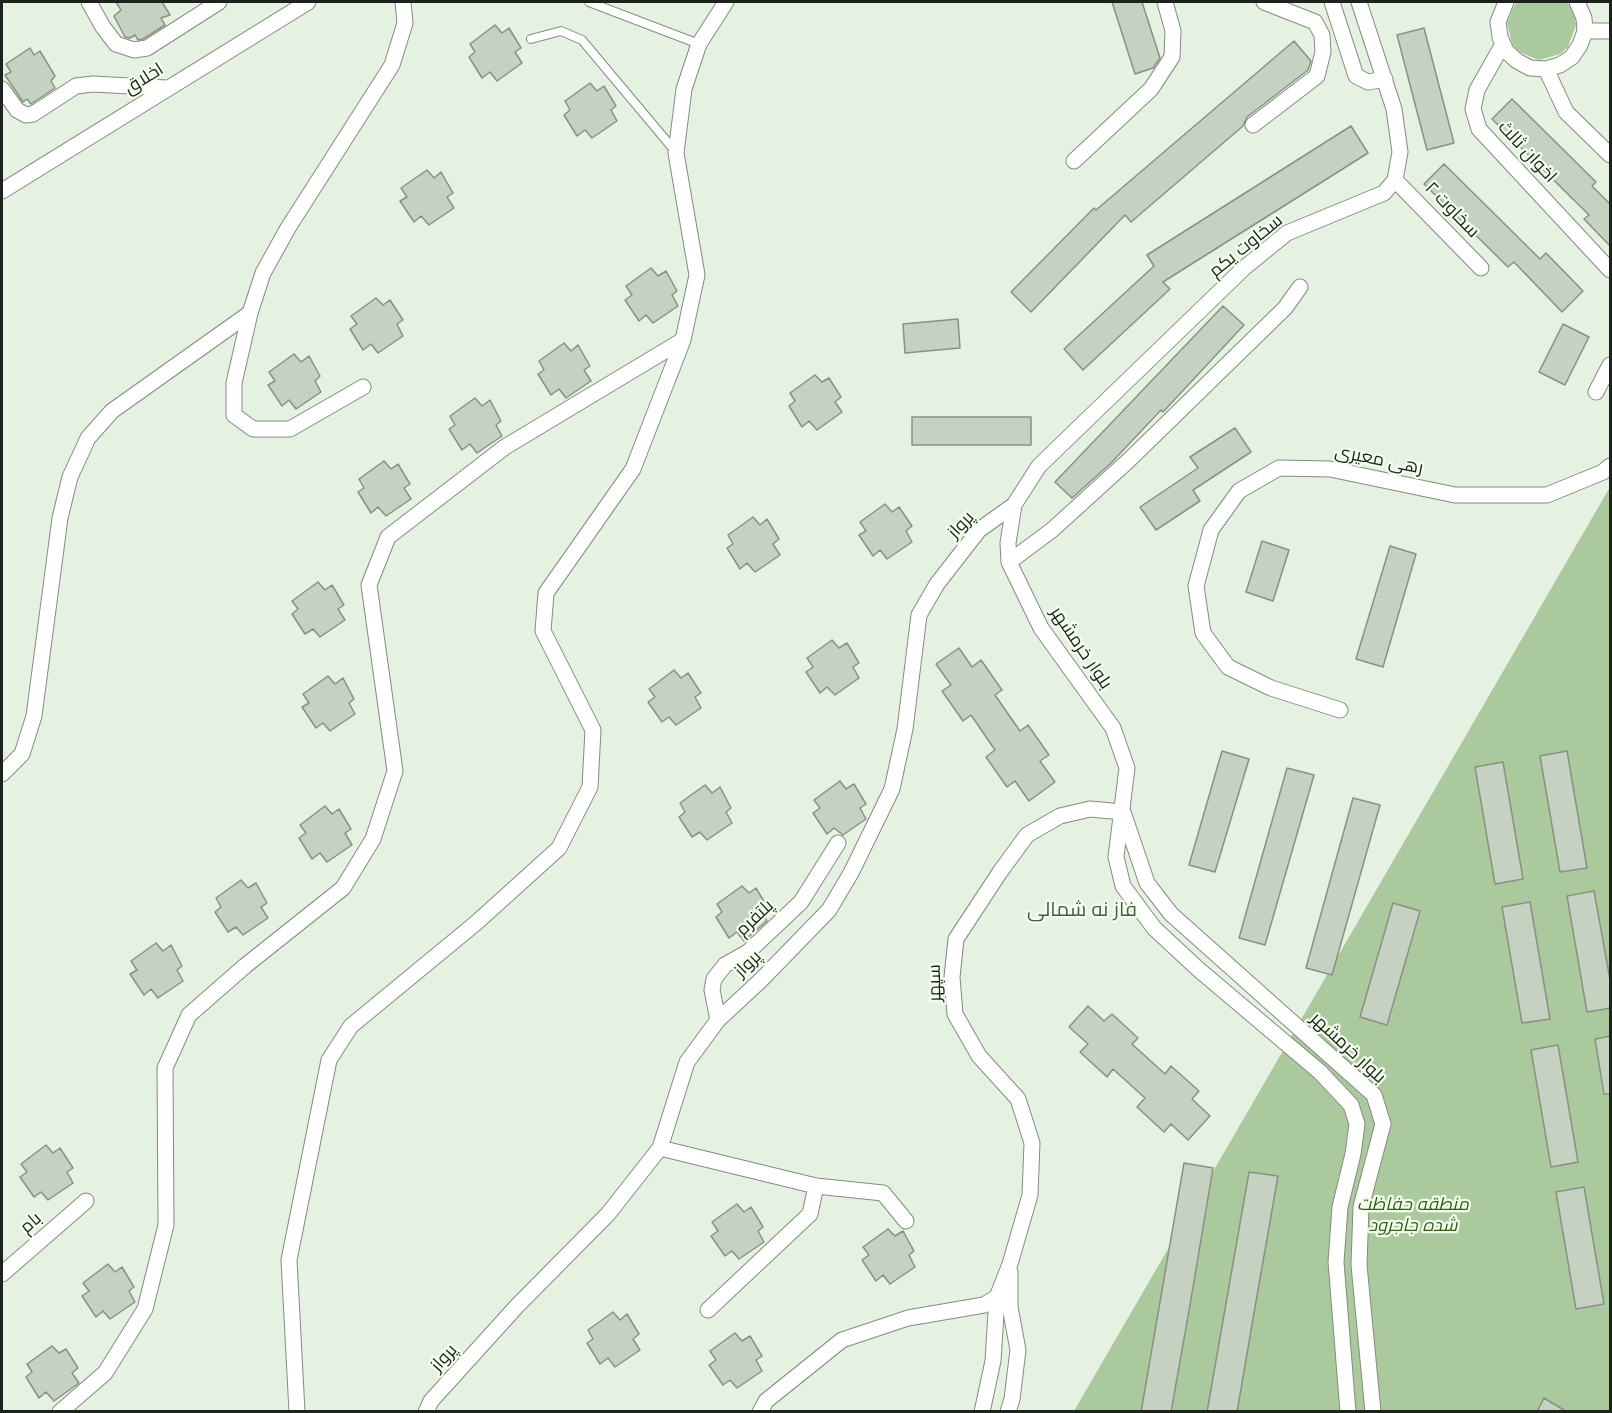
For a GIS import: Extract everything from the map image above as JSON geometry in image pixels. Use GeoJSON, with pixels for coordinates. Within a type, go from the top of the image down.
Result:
{"type":"FeatureCollection","features":[{"type":"Feature","properties":{"kind":"street"},"geometry":{"type":"LineString","coordinates":[[89,2],[116,44],[134,50],[147,48],[219,2]]}},
{"type":"Feature","properties":{"kind":"street","name":"اخلاق"},"geometry":{"type":"LineString","coordinates":[[2,191],[308,2]]}},
{"type":"Feature","properties":{"kind":"street"},"geometry":{"type":"LineString","coordinates":[[363,387],[290,429],[253,429],[234,415],[234,383],[250,313],[263,273],[288,228],[393,65],[404,32],[403,2]]}},
{"type":"Feature","properties":{"kind":"street"},"geometry":{"type":"LineString","coordinates":[[289,1412],[297,1404],[289,1260],[329,1060],[351,1026],[476,923],[559,848],[590,788],[593,730],[543,632],[546,593],[633,469],[683,340],[697,275],[676,153],[684,89],[699,44],[726,2]]}},
{"type":"Feature","properties":{"kind":"street"},"geometry":{"type":"LineString","coordinates":[[1074,161],[1151,89],[1172,57],[1173,31],[1165,2]]}},
{"type":"Feature","properties":{"kind":"street"},"geometry":{"type":"LineString","coordinates":[[1253,125],[1317,76],[1323,52],[1322,35],[1315,22],[1264,2]]}},
{"type":"Feature","properties":{"kind":"street"},"geometry":{"type":"LineString","coordinates":[[1332,2],[1356,76],[1368,82],[1385,79]]}},
{"type":"Feature","properties":{"kind":"street"},"geometry":{"type":"LineString","coordinates":[[1359,2],[1394,109],[1400,152],[1395,180]]}},
{"type":"Feature","properties":{"kind":"street"},"geometry":{"type":"LineString","coordinates":[[1506,2],[1498,22],[1503,44],[1517,62],[1530,68],[1545,69],[1560,65],[1572,57],[1580,45],[1585,31],[1584,18],[1577,2]]}},
{"type":"Feature","properties":{"kind":"street"},"geometry":{"type":"LineString","coordinates":[[1585,31],[1611,31]]}},
{"type":"Feature","properties":{"kind":"street","name":"اخوان ثالث"},"geometry":{"type":"LineString","coordinates":[[1503,44],[1477,90],[1473,109],[1479,129],[1611,270]]}},
{"type":"Feature","properties":{"kind":"street"},"geometry":{"type":"LineString","coordinates":[[1545,69],[1566,112],[1611,155]]}},
{"type":"Feature","properties":{"kind":"street"},"geometry":{"type":"LineString","coordinates":[[2,88],[17,110],[26,115],[33,114],[76,86],[93,84],[167,88]]}},
{"type":"Feature","properties":{"kind":"street","name":"سخاوت ۲"},"geometry":{"type":"LineString","coordinates":[[1395,180],[1481,268]]}},
{"type":"Feature","properties":{"kind":"street","name":"سخاوت یکم"},"geometry":{"type":"LineString","coordinates":[[1014,505],[1039,466],[1244,268],[1287,233],[1384,193],[1395,180]]}},
{"type":"Feature","properties":{"kind":"street"},"geometry":{"type":"LineString","coordinates":[[1010,562],[1052,530],[1128,461],[1285,308],[1300,287]]}},
{"type":"Feature","properties":{"kind":"street"},"geometry":{"type":"LineString","coordinates":[[2,774],[22,754],[34,716],[60,518],[70,477],[88,438],[112,411],[250,313]]}},
{"type":"Feature","properties":{"kind":"street"},"geometry":{"type":"LineString","coordinates":[[60,1412],[105,1373],[145,1309],[166,1225],[165,1068],[189,1015],[245,966],[343,888],[373,839],[395,771],[369,585],[388,537],[505,447],[683,340]]}},
{"type":"Feature","properties":{"kind":"street"},"geometry":{"type":"LineString","coordinates":[[1596,392],[1611,365]]}},
{"type":"Feature","properties":{"kind":"street","name":"رهی معیری"},"geometry":{"type":"LineString","coordinates":[[1340,710],[1271,688],[1228,667],[1203,633],[1196,585],[1211,530],[1239,491],[1279,468],[1330,469],[1455,495],[1547,495],[1603,472],[1611,466]]}},
{"type":"Feature","properties":{"kind":"street","name":"بلوار خرمشهر"},"geometry":{"type":"LineString","coordinates":[[1014,505],[1008,543],[1010,562],[1041,628],[1113,728],[1127,768],[1116,857],[1123,886],[1154,928],[1206,976],[1320,1072],[1352,1105],[1357,1124],[1353,1154],[1340,1207],[1336,1262],[1348,1412]]}},
{"type":"Feature","properties":{"kind":"street","name":"پرواز"},"geometry":{"type":"LineString","coordinates":[[432,1408],[517,1306],[608,1214],[660,1148],[687,1062],[718,1020],[761,980],[829,910],[851,873],[892,789],[905,729],[919,615],[937,585],[979,530],[1014,505]]}},
{"type":"Feature","properties":{"kind":"street","name":"سپهر"},"geometry":{"type":"LineString","coordinates":[[982,1412],[993,1360],[997,1297],[1010,1264],[1030,1195],[1032,1143],[1018,1099],[979,1056],[956,1014],[952,977],[957,939],[999,872],[1027,835],[1060,816],[1090,809],[1123,812]]}},
{"type":"Feature","properties":{"kind":"street","name":"بلوار خرمشهر"},"geometry":{"type":"LineString","coordinates":[[1123,812],[1147,884],[1171,914],[1374,1095],[1383,1124],[1361,1206],[1359,1265],[1373,1412]]}},
{"type":"Feature","properties":{"kind":"street","name":"پلتفرم"},"geometry":{"type":"LineString","coordinates":[[718,1020],[712,990],[714,979],[725,965],[748,952],[801,902],[838,843]]}},
{"type":"Feature","properties":{"kind":"street"},"geometry":{"type":"LineString","coordinates":[[660,1148],[816,1185],[883,1193],[906,1221]]}},
{"type":"Feature","properties":{"kind":"street"},"geometry":{"type":"LineString","coordinates":[[708,1310],[810,1214],[816,1185]]}},
{"type":"Feature","properties":{"kind":"street","name":"بام"},"geometry":{"type":"LineString","coordinates":[[2,1275],[86,1201]]}},
{"type":"Feature","properties":{"kind":"street","name":"سپهر"},"geometry":{"type":"LineString","coordinates":[[1008,1412],[1012,1399],[1017,1350],[1010,1307],[1010,1264]]}},
{"type":"Feature","properties":{"kind":"street"},"geometry":{"type":"LineString","coordinates":[[760,1412],[766,1401],[842,1340],[908,1318],[984,1305],[997,1297]]}},
{"type":"Feature","properties":{"kind":"lane"},"geometry":{"type":"LineString","coordinates":[[589,2],[699,44]]}},
{"type":"Feature","properties":{"kind":"lane"},"geometry":{"type":"LineString","coordinates":[[531,39],[561,31],[582,40],[676,153]]}},
{"type":"Feature","properties":{"kind":"green space"},"geometry":{"type":"Polygon","coordinates":[[[1516,2],[1567,2],[1574,13],[1576,25],[1568,47],[1560,54],[1539,60],[1519,52],[1512,44],[1507,23],[1516,2]]]}},
{"type":"Feature","properties":{"kind":"green space","name":"منطقه حفاظت شده جاجرود"},"geometry":{"type":"Polygon","coordinates":[[[1610,487],[1610,1411],[1074,1411],[1610,487]]]}},
{"type":"Feature","properties":{"kind":"building"},"geometry":{"type":"Polygon","coordinates":[[[116,2],[162,2],[170,15],[161,18],[165,25],[143,39],[138,40],[135,35],[130,38],[125,37],[114,16],[121,10],[116,2]]]}},
{"type":"Feature","properties":{"kind":"building"},"geometry":{"type":"Polygon","coordinates":[[[1112,2],[1142,2],[1160,58],[1153,68],[1135,74],[1112,2]]]}},
{"type":"Feature","properties":{"kind":"building"},"geometry":{"type":"Polygon","coordinates":[[[495,25],[502,33],[509,28],[521,48],[515,52],[522,63],[497,81],[490,72],[482,78],[469,57],[475,52],[470,44],[495,25]]]}},
{"type":"Feature","properties":{"kind":"building"},"geometry":{"type":"Polygon","coordinates":[[[1424,28],[1454,143],[1427,150],[1397,35],[1424,28]]]}},
{"type":"Feature","properties":{"kind":"building"},"geometry":{"type":"Polygon","coordinates":[[[1294,41],[1311,61],[1308,70],[1247,117],[1243,126],[1131,222],[1125,215],[1031,312],[1011,292],[1094,208],[1096,210],[1294,41]]]}},
{"type":"Feature","properties":{"kind":"building"},"geometry":{"type":"Polygon","coordinates":[[[30,48],[34,55],[40,51],[55,76],[51,81],[55,88],[31,104],[27,99],[23,102],[5,75],[11,72],[6,64],[30,48]]]}},
{"type":"Feature","properties":{"kind":"building"},"geometry":{"type":"Polygon","coordinates":[[[590,83],[597,91],[604,86],[616,106],[611,110],[617,121],[592,138],[585,130],[577,136],[564,115],[570,110],[565,101],[590,83]]]}},
{"type":"Feature","properties":{"kind":"building"},"geometry":{"type":"Polygon","coordinates":[[[1512,99],[1596,182],[1592,186],[1611,205],[1611,247],[1584,219],[1589,215],[1492,119],[1512,99]]]}},
{"type":"Feature","properties":{"kind":"building"},"geometry":{"type":"Polygon","coordinates":[[[1351,126],[1368,153],[1163,282],[1170,289],[1083,370],[1064,349],[1154,266],[1147,255],[1351,126]]]}},
{"type":"Feature","properties":{"kind":"building"},"geometry":{"type":"Polygon","coordinates":[[[1444,164],[1540,259],[1546,253],[1583,291],[1562,312],[1514,262],[1508,267],[1424,184],[1444,164]]]}},
{"type":"Feature","properties":{"kind":"building"},"geometry":{"type":"Polygon","coordinates":[[[427,170],[434,178],[441,172],[453,193],[447,197],[454,208],[429,225],[421,216],[414,222],[400,201],[407,197],[401,188],[427,170]]]}},
{"type":"Feature","properties":{"kind":"building"},"geometry":{"type":"Polygon","coordinates":[[[651,268],[658,276],[666,271],[677,291],[672,295],[678,306],[653,323],[646,315],[639,321],[625,300],[632,295],[626,286],[651,268]]]}},
{"type":"Feature","properties":{"kind":"building"},"geometry":{"type":"Polygon","coordinates":[[[376,298],[383,305],[390,300],[403,320],[397,324],[403,336],[378,353],[371,344],[363,350],[350,329],[357,324],[351,316],[376,298]]]}},
{"type":"Feature","properties":{"kind":"building"},"geometry":{"type":"Polygon","coordinates":[[[1223,306],[1244,325],[1163,412],[1161,410],[1111,463],[1072,498],[1055,482],[1223,306]]]}},
{"type":"Feature","properties":{"kind":"building"},"geometry":{"type":"Polygon","coordinates":[[[958,319],[960,348],[905,353],[903,324],[958,319]]]}},
{"type":"Feature","properties":{"kind":"building"},"geometry":{"type":"Polygon","coordinates":[[[1563,324],[1589,337],[1565,385],[1539,372],[1563,324]]]}},
{"type":"Feature","properties":{"kind":"building"},"geometry":{"type":"Polygon","coordinates":[[[564,343],[571,351],[578,345],[590,366],[584,370],[591,381],[566,398],[559,389],[551,395],[538,374],[544,370],[539,361],[564,343]]]}},
{"type":"Feature","properties":{"kind":"building"},"geometry":{"type":"Polygon","coordinates":[[[294,354],[301,362],[309,356],[320,376],[315,381],[321,392],[296,409],[289,400],[282,406],[268,385],[275,381],[269,372],[294,354]]]}},
{"type":"Feature","properties":{"kind":"building"},"geometry":{"type":"Polygon","coordinates":[[[815,375],[822,382],[829,378],[841,397],[835,402],[842,412],[817,430],[809,421],[802,427],[789,406],[795,401],[790,393],[815,375]]]}},
{"type":"Feature","properties":{"kind":"building"},"geometry":{"type":"Polygon","coordinates":[[[475,398],[482,406],[490,400],[501,421],[496,425],[502,436],[477,453],[470,444],[462,450],[449,429],[455,425],[450,416],[475,398]]]}},
{"type":"Feature","properties":{"kind":"building"},"geometry":{"type":"Polygon","coordinates":[[[912,417],[1031,417],[1031,445],[912,445],[912,417]]]}},
{"type":"Feature","properties":{"kind":"building"},"geometry":{"type":"Polygon","coordinates":[[[1235,428],[1251,452],[1193,490],[1200,501],[1156,530],[1140,507],[1198,468],[1190,457],[1235,428]]]}},
{"type":"Feature","properties":{"kind":"building"},"geometry":{"type":"Polygon","coordinates":[[[384,461],[391,469],[398,464],[410,484],[404,488],[411,499],[386,516],[378,507],[371,513],[358,492],[364,488],[359,479],[384,461]]]}},
{"type":"Feature","properties":{"kind":"building"},"geometry":{"type":"Polygon","coordinates":[[[885,504],[892,512],[899,507],[912,526],[906,531],[912,542],[887,559],[880,550],[873,556],[859,535],[866,531],[860,522],[885,504]]]}},
{"type":"Feature","properties":{"kind":"building"},"geometry":{"type":"Polygon","coordinates":[[[753,517],[760,525],[767,519],[779,539],[773,544],[780,555],[755,572],[747,563],[740,569],[727,548],[733,544],[728,535],[753,517]]]}},
{"type":"Feature","properties":{"kind":"building"},"geometry":{"type":"Polygon","coordinates":[[[1262,541],[1289,550],[1273,601],[1246,592],[1262,541]]]}},
{"type":"Feature","properties":{"kind":"building"},"geometry":{"type":"Polygon","coordinates":[[[1390,546],[1416,554],[1383,667],[1356,659],[1390,546]]]}},
{"type":"Feature","properties":{"kind":"building"},"geometry":{"type":"Polygon","coordinates":[[[318,582],[325,590],[332,585],[344,605],[338,609],[345,620],[320,637],[313,629],[305,634],[292,614],[298,609],[292,601],[318,582]]]}},
{"type":"Feature","properties":{"kind":"building"},"geometry":{"type":"Polygon","coordinates":[[[832,640],[839,648],[847,643],[859,663],[853,667],[859,678],[835,695],[827,687],[820,693],[806,672],[813,667],[807,658],[832,640]]]}},
{"type":"Feature","properties":{"kind":"building"},"geometry":{"type":"Polygon","coordinates":[[[959,648],[972,667],[981,660],[1002,690],[995,695],[1020,731],[1028,725],[1049,755],[1040,761],[1055,782],[1029,801],[1015,781],[1007,787],[986,757],[995,750],[971,715],[963,721],[942,691],[951,685],[936,664],[959,648]]]}},
{"type":"Feature","properties":{"kind":"building"},"geometry":{"type":"Polygon","coordinates":[[[674,670],[681,678],[688,673],[701,693],[695,697],[701,708],[676,725],[669,717],[662,722],[648,702],[655,697],[649,689],[674,670]]]}},
{"type":"Feature","properties":{"kind":"building"},"geometry":{"type":"Polygon","coordinates":[[[328,676],[335,684],[343,678],[354,699],[349,703],[355,714],[330,731],[323,723],[316,728],[302,707],[309,703],[303,694],[328,676]]]}},
{"type":"Feature","properties":{"kind":"building"},"geometry":{"type":"Polygon","coordinates":[[[1222,751],[1249,759],[1215,872],[1189,865],[1222,751]]]}},
{"type":"Feature","properties":{"kind":"building"},"geometry":{"type":"Polygon","coordinates":[[[1567,751],[1587,868],[1560,872],[1540,756],[1567,751]]]}},
{"type":"Feature","properties":{"kind":"building"},"geometry":{"type":"Polygon","coordinates":[[[1503,762],[1523,879],[1495,884],[1475,767],[1503,762]]]}},
{"type":"Feature","properties":{"kind":"building"},"geometry":{"type":"Polygon","coordinates":[[[1287,768],[1314,775],[1265,945],[1239,938],[1287,768]]]}},
{"type":"Feature","properties":{"kind":"building"},"geometry":{"type":"Polygon","coordinates":[[[840,781],[846,789],[854,784],[866,804],[860,808],[866,819],[843,835],[834,828],[827,834],[813,813],[820,808],[814,800],[840,781]]]}},
{"type":"Feature","properties":{"kind":"building"},"geometry":{"type":"Polygon","coordinates":[[[705,785],[712,793],[720,787],[731,808],[726,812],[732,823],[707,840],[700,832],[692,837],[679,817],[685,812],[680,803],[705,785]]]}},
{"type":"Feature","properties":{"kind":"building"},"geometry":{"type":"Polygon","coordinates":[[[1353,798],[1380,805],[1332,975],[1306,968],[1353,798]]]}},
{"type":"Feature","properties":{"kind":"building"},"geometry":{"type":"Polygon","coordinates":[[[325,806],[332,814],[339,809],[351,829],[345,833],[352,845],[327,862],[320,853],[312,859],[299,838],[306,833],[300,825],[325,806]]]}},
{"type":"Feature","properties":{"kind":"building"},"geometry":{"type":"Polygon","coordinates":[[[241,880],[248,888],[256,883],[267,903],[261,907],[268,918],[243,935],[236,927],[228,932],[215,912],[221,907],[216,898],[241,880]]]}},
{"type":"Feature","properties":{"kind":"building"},"geometry":{"type":"Polygon","coordinates":[[[742,886],[749,893],[756,888],[768,908],[762,912],[767,921],[744,941],[737,932],[729,938],[716,917],[722,912],[717,904],[742,886]]]}},
{"type":"Feature","properties":{"kind":"building"},"geometry":{"type":"Polygon","coordinates":[[[1594,891],[1611,985],[1611,1008],[1587,1012],[1567,896],[1594,891]]]}},
{"type":"Feature","properties":{"kind":"building"},"geometry":{"type":"Polygon","coordinates":[[[1530,902],[1550,1019],[1522,1023],[1502,907],[1530,902]]]}},
{"type":"Feature","properties":{"kind":"building"},"geometry":{"type":"Polygon","coordinates":[[[1393,903],[1420,911],[1387,1025],[1360,1017],[1393,903]]]}},
{"type":"Feature","properties":{"kind":"building"},"geometry":{"type":"Polygon","coordinates":[[[156,943],[163,951],[171,945],[182,966],[177,970],[183,981],[158,998],[151,989],[144,995],[130,974],[137,970],[131,961],[156,943]]]}},
{"type":"Feature","properties":{"kind":"building"},"geometry":{"type":"Polygon","coordinates":[[[1088,1006],[1104,1021],[1112,1014],[1138,1038],[1132,1044],[1165,1074],[1171,1066],[1199,1091],[1192,1099],[1210,1116],[1188,1140],[1171,1124],[1164,1132],[1137,1107],[1145,1098],[1113,1069],[1107,1077],[1080,1052],[1088,1044],[1069,1027],[1088,1006]]]}},
{"type":"Feature","properties":{"kind":"building"},"geometry":{"type":"Polygon","coordinates":[[[1611,1036],[1611,1094],[1604,1094],[1595,1039],[1611,1036]]]}},
{"type":"Feature","properties":{"kind":"building"},"geometry":{"type":"Polygon","coordinates":[[[1558,1045],[1578,1162],[1551,1167],[1531,1050],[1558,1045]]]}},
{"type":"Feature","properties":{"kind":"building"},"geometry":{"type":"Polygon","coordinates":[[[46,1145],[53,1153],[60,1148],[73,1168],[67,1172],[73,1183],[48,1200],[41,1192],[34,1197],[20,1177],[27,1172],[21,1164],[46,1145]]]}},
{"type":"Feature","properties":{"kind":"building"},"geometry":{"type":"Polygon","coordinates":[[[1184,1163],[1213,1168],[1190,1305],[1171,1412],[1141,1412],[1184,1163]]]}},
{"type":"Feature","properties":{"kind":"building"},"geometry":{"type":"Polygon","coordinates":[[[1249,1172],[1278,1176],[1237,1412],[1207,1412],[1249,1172]]]}},
{"type":"Feature","properties":{"kind":"building"},"geometry":{"type":"Polygon","coordinates":[[[1584,1187],[1604,1304],[1576,1309],[1556,1192],[1584,1187]]]}},
{"type":"Feature","properties":{"kind":"building"},"geometry":{"type":"Polygon","coordinates":[[[737,1204],[744,1212],[751,1207],[763,1227],[758,1231],[764,1242],[739,1259],[732,1251],[725,1256],[711,1236],[718,1231],[712,1222],[737,1204]]]}},
{"type":"Feature","properties":{"kind":"building"},"geometry":{"type":"Polygon","coordinates":[[[888,1229],[895,1236],[903,1231],[914,1251],[909,1255],[915,1267],[890,1284],[883,1275],[876,1281],[862,1260],[869,1255],[863,1247],[888,1229]]]}},
{"type":"Feature","properties":{"kind":"building"},"geometry":{"type":"Polygon","coordinates":[[[108,1264],[115,1272],[122,1267],[134,1287],[129,1291],[135,1302],[110,1319],[103,1311],[96,1317],[82,1296],[89,1291],[83,1283],[108,1264]]]}},
{"type":"Feature","properties":{"kind":"building"},"geometry":{"type":"Polygon","coordinates":[[[613,1312],[620,1320],[627,1314],[639,1334],[633,1339],[640,1350],[615,1367],[608,1358],[600,1364],[587,1343],[593,1339],[588,1330],[613,1312]]]}},
{"type":"Feature","properties":{"kind":"building"},"geometry":{"type":"Polygon","coordinates":[[[735,1333],[742,1341],[750,1336],[762,1356],[756,1360],[762,1371],[737,1388],[730,1380],[723,1385],[709,1365],[716,1360],[710,1351],[735,1333]]]}},
{"type":"Feature","properties":{"kind":"building"},"geometry":{"type":"Polygon","coordinates":[[[52,1346],[59,1353],[66,1349],[78,1368],[72,1373],[79,1383],[54,1401],[46,1392],[39,1398],[26,1377],[32,1372],[27,1364],[52,1346]]]}},
{"type":"Feature","properties":{"kind":"building"},"geometry":{"type":"Polygon","coordinates":[[[1544,1398],[1567,1412],[1537,1412],[1544,1398]]]}},
{"type":"Feature","properties":{"kind":"district","name":"فاز نه شمالی"},"geometry":{"type":"Point","coordinates":[1082,910]}}]}
